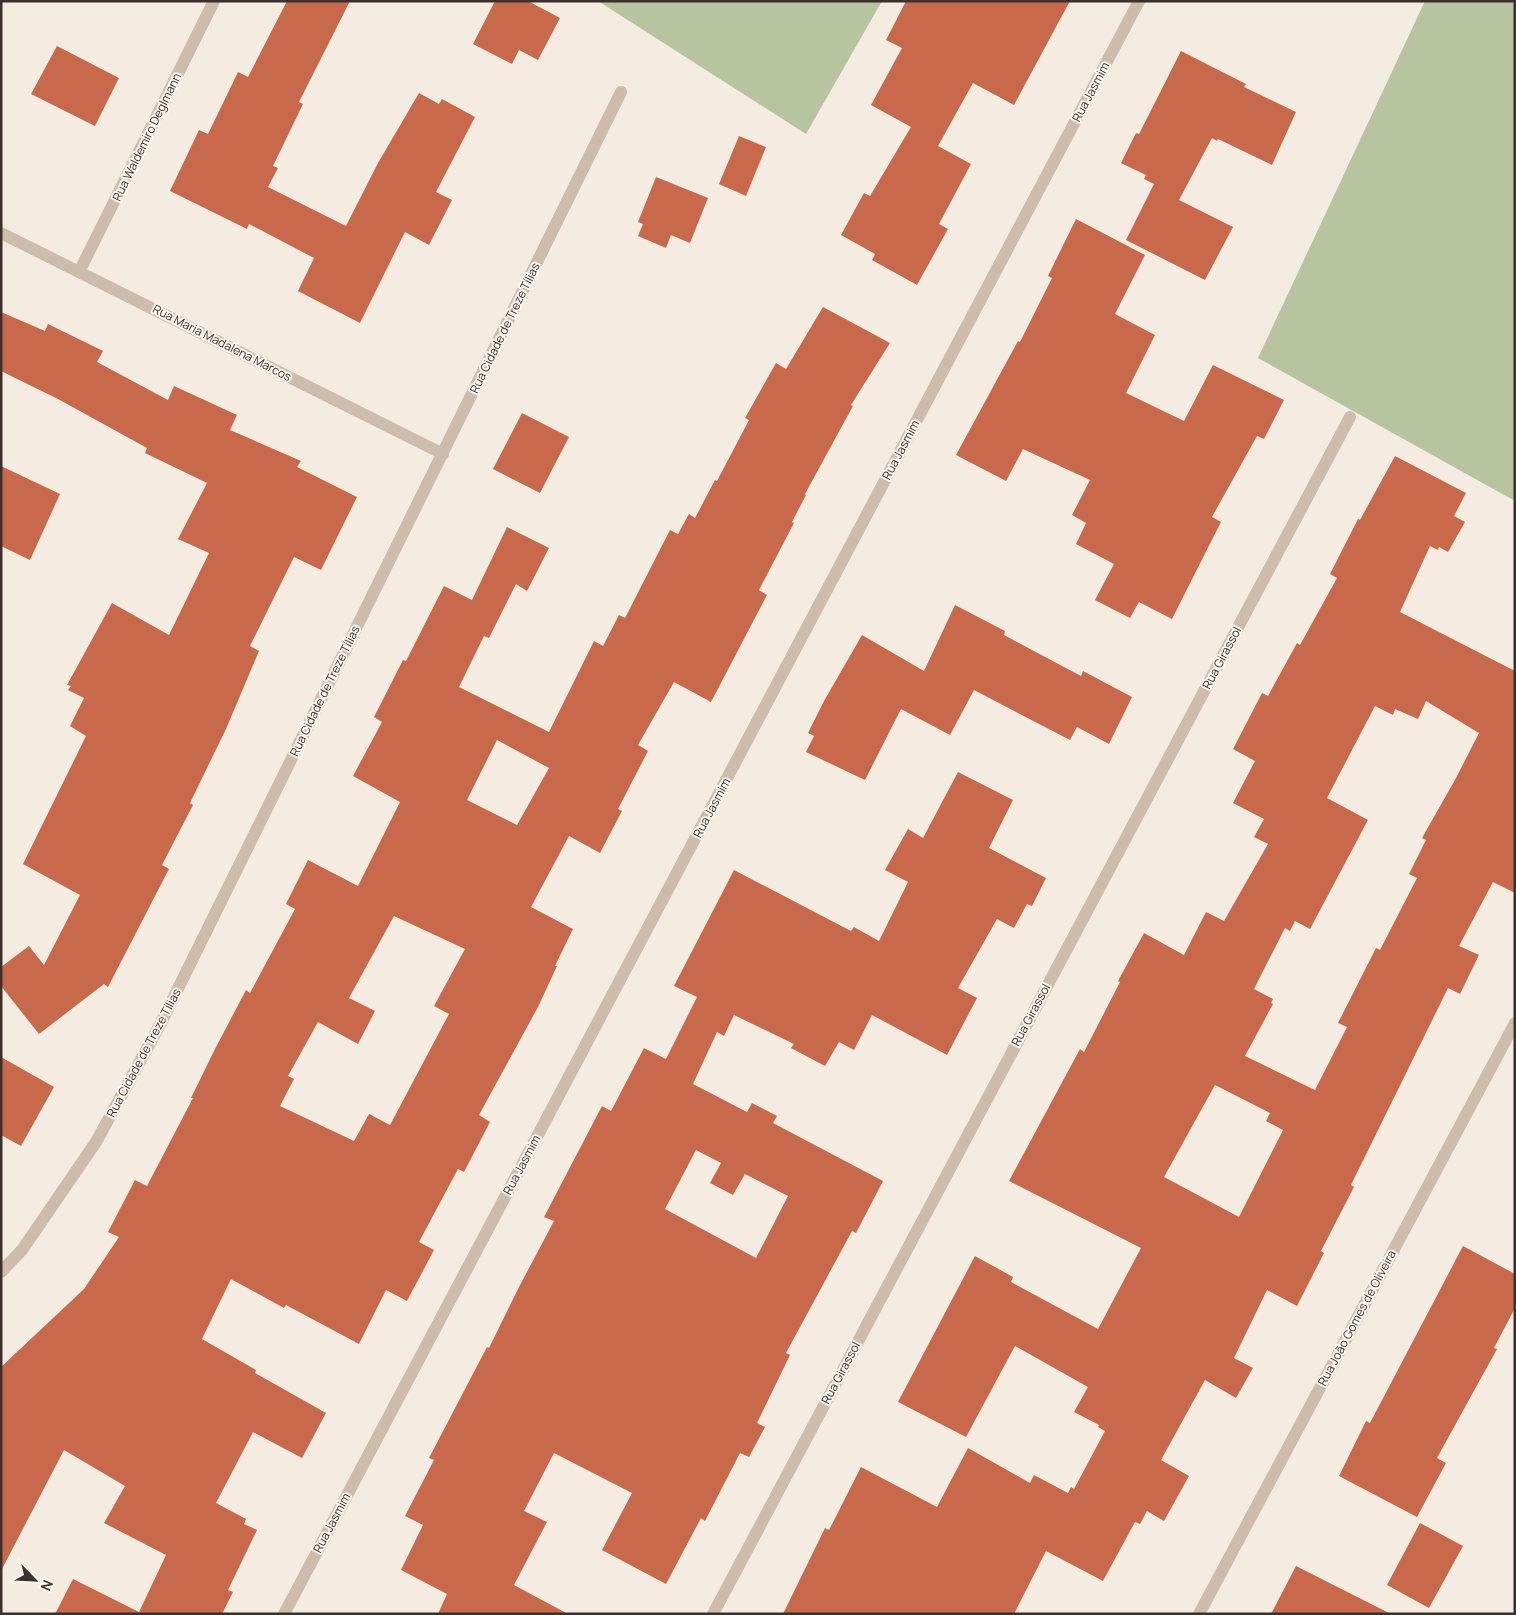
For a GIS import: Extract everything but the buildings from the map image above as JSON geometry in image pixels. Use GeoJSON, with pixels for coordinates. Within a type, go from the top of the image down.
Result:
{"type":"FeatureCollection","features":[{"type":"Feature","properties":{"kind":"street","name":"Rua Waldemiro Deglmann"},"geometry":{"type":"LineString","coordinates":[[80,272],[214,1]]}},
{"type":"Feature","properties":{"kind":"street","name":"Rua Jasmim"},"geometry":{"type":"LineString","coordinates":[[284,1614],[1139,1]]}},
{"type":"Feature","properties":{"kind":"street","name":"Rua Cidade de Treze Tílias"},"geometry":{"type":"LineString","coordinates":[[1,1272],[22,1250],[96,1142],[161,1023],[621,92]]}},
{"type":"Feature","properties":{"kind":"street","name":"Rua Maria Madalena Marcos"},"geometry":{"type":"LineString","coordinates":[[1,233],[443,454]]}},
{"type":"Feature","properties":{"kind":"street","name":"Rua Girassol"},"geometry":{"type":"LineString","coordinates":[[713,1614],[1350,416]]}},
{"type":"Feature","properties":{"kind":"street","name":"Rua João Gomes de Oliveira"},"geometry":{"type":"LineString","coordinates":[[1199,1614],[1515,1023]]}},
{"type":"Feature","properties":{"kind":"green space"},"geometry":{"type":"Polygon","coordinates":[[[598,1],[882,1],[806,134],[598,1]]]}},
{"type":"Feature","properties":{"kind":"green space"},"geometry":{"type":"Polygon","coordinates":[[[1425,1],[1515,1],[1515,501],[1258,358],[1425,1]]]}}]}
